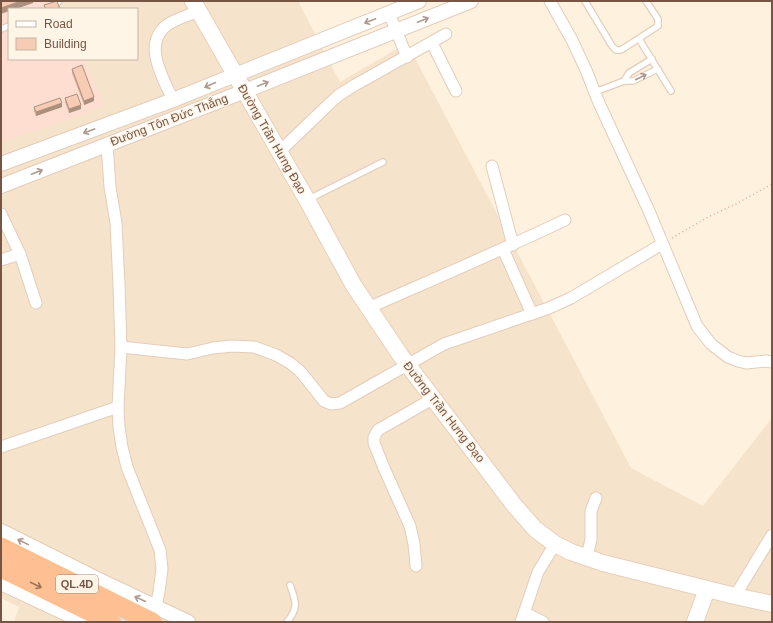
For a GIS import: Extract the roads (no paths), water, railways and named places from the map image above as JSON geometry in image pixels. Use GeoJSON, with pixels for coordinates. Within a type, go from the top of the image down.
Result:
{"type":"FeatureCollection","features":[{"type":"Feature","properties":{"kind":"highway","name":"QL.4D"},"geometry":{"type":"LineString","coordinates":[[1,547],[153,616]]}},
{"type":"Feature","properties":{"kind":"highway","name":"QL.4D"},"geometry":{"type":"LineString","coordinates":[[1,568],[111,622]]}},
{"type":"Feature","properties":{"kind":"main road","name":"Đường Trần Hưng Đạo"},"geometry":{"type":"LineString","coordinates":[[196,6],[307,200],[354,286],[368,308],[407,364],[514,505],[535,529],[555,544],[571,552],[603,563],[772,604]]}},
{"type":"Feature","properties":{"kind":"main road"},"geometry":{"type":"LineString","coordinates":[[695,622],[707,589]]}},
{"type":"Feature","properties":{"kind":"street","name":"Đường Tôn Đức Thắng"},"geometry":{"type":"LineString","coordinates":[[1,164],[173,100],[234,74],[419,1]]}},
{"type":"Feature","properties":{"kind":"street","name":"Đường Tôn Đức Thắng"},"geometry":{"type":"LineString","coordinates":[[1,186],[471,1]]}},
{"type":"Feature","properties":{"kind":"street"},"geometry":{"type":"LineString","coordinates":[[550,1],[575,45],[697,326],[711,344],[738,361],[772,362]]}},
{"type":"Feature","properties":{"kind":"street"},"geometry":{"type":"LineString","coordinates":[[173,100],[159,69],[156,58],[155,51],[158,36],[168,24],[196,6]]}},
{"type":"Feature","properties":{"kind":"street"},"geometry":{"type":"LineString","coordinates":[[389,13],[407,57]]}},
{"type":"Feature","properties":{"kind":"street"},"geometry":{"type":"LineString","coordinates":[[279,152],[339,95],[446,34]]}},
{"type":"Feature","properties":{"kind":"street"},"geometry":{"type":"LineString","coordinates":[[432,43],[456,91]]}},
{"type":"Feature","properties":{"kind":"street"},"geometry":{"type":"LineString","coordinates":[[107,145],[108,167],[118,246],[121,347],[118,407],[126,467],[160,550],[162,569],[153,616]]}},
{"type":"Feature","properties":{"kind":"street"},"geometry":{"type":"LineString","coordinates":[[492,166],[513,245]]}},
{"type":"Feature","properties":{"kind":"street"},"geometry":{"type":"LineString","coordinates":[[1,214],[20,254],[36,303]]}},
{"type":"Feature","properties":{"kind":"street"},"geometry":{"type":"LineString","coordinates":[[368,308],[513,245],[565,220]]}},
{"type":"Feature","properties":{"kind":"street"},"geometry":{"type":"LineString","coordinates":[[121,347],[182,354],[232,346],[254,347],[276,355],[290,363],[300,371],[324,400],[331,404],[340,403],[444,344],[484,332],[572,298],[662,244]]}},
{"type":"Feature","properties":{"kind":"street"},"geometry":{"type":"LineString","coordinates":[[503,249],[532,314]]}},
{"type":"Feature","properties":{"kind":"street"},"geometry":{"type":"LineString","coordinates":[[1,260],[20,254]]}},
{"type":"Feature","properties":{"kind":"street"},"geometry":{"type":"LineString","coordinates":[[416,566],[414,544],[410,526],[384,468],[374,443],[374,437],[378,430],[434,398]]}},
{"type":"Feature","properties":{"kind":"street"},"geometry":{"type":"LineString","coordinates":[[1,447],[118,407]]}},
{"type":"Feature","properties":{"kind":"street"},"geometry":{"type":"LineString","coordinates":[[587,557],[591,539],[591,511],[596,498]]}},
{"type":"Feature","properties":{"kind":"street"},"geometry":{"type":"LineString","coordinates":[[1,530],[97,579],[153,616],[188,622]]}},
{"type":"Feature","properties":{"kind":"street"},"geometry":{"type":"LineString","coordinates":[[735,596],[772,534]]}},
{"type":"Feature","properties":{"kind":"street"},"geometry":{"type":"LineString","coordinates":[[542,622],[523,618],[538,572],[555,544]]}},
{"type":"Feature","properties":{"kind":"street"},"geometry":{"type":"LineString","coordinates":[[1,583],[84,622]]}},
{"type":"Feature","properties":{"kind":"lane"},"geometry":{"type":"LineString","coordinates":[[52,8],[59,1]]}},
{"type":"Feature","properties":{"kind":"lane"},"geometry":{"type":"LineString","coordinates":[[585,1],[612,46],[616,50],[621,50],[656,28],[658,19],[646,1]]}},
{"type":"Feature","properties":{"kind":"lane"},"geometry":{"type":"LineString","coordinates":[[639,39],[671,91]]}},
{"type":"Feature","properties":{"kind":"lane"},"geometry":{"type":"LineString","coordinates":[[624,81],[629,73],[652,59]]}},
{"type":"Feature","properties":{"kind":"lane"},"geometry":{"type":"LineString","coordinates":[[595,92],[624,81],[633,81],[658,69]]}},
{"type":"Feature","properties":{"kind":"lane"},"geometry":{"type":"LineString","coordinates":[[307,200],[383,162]]}},
{"type":"Feature","properties":{"kind":"lane"},"geometry":{"type":"LineString","coordinates":[[287,622],[294,611],[296,604],[290,585]]}}]}
